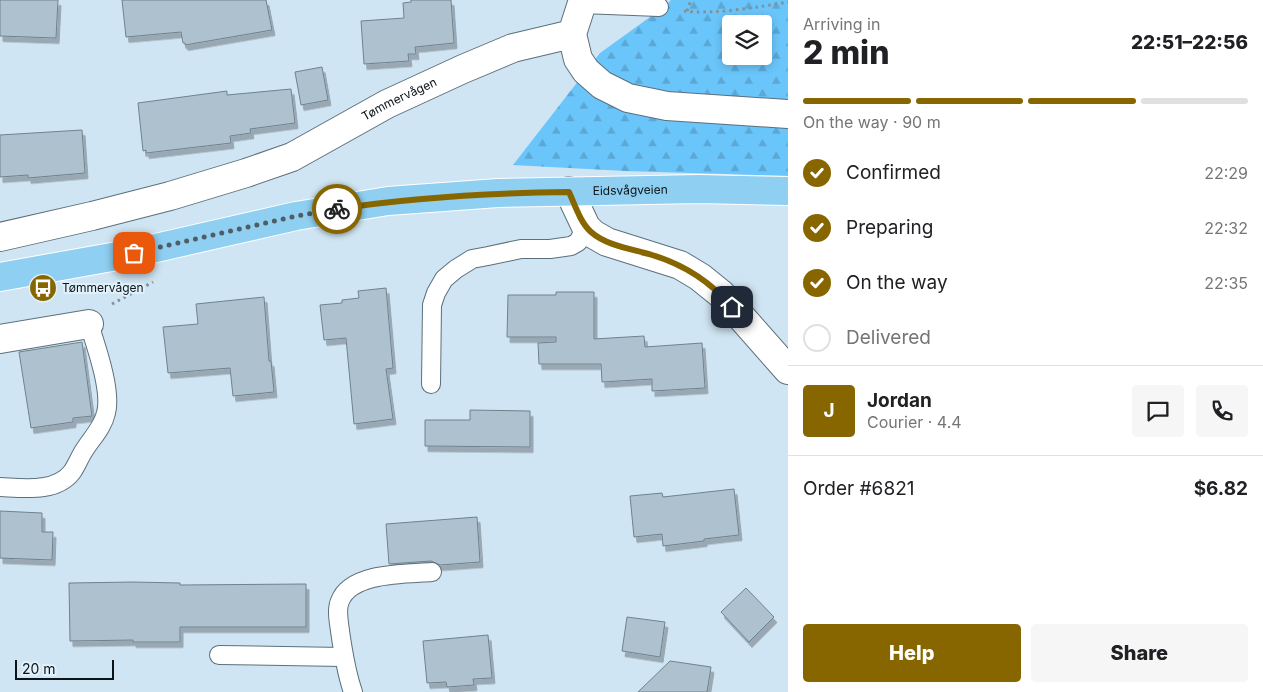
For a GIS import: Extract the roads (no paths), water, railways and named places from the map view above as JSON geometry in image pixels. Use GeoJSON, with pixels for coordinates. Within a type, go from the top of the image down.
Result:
{"type":"FeatureCollection","features":[{"type":"Feature","properties":{"kind":"main road","name":"Eidsvågveien"},"geometry":{"type":"LineString","coordinates":[[0,277],[134,253],[296,216],[379,203],[450,195],[699,189],[788,190]]}},
{"type":"Feature","properties":{"kind":"street"},"geometry":{"type":"LineString","coordinates":[[583,2],[572,34],[578,59],[586,71],[602,86],[628,98],[667,106],[788,114]]}},
{"type":"Feature","properties":{"kind":"street","name":"Tømmervågen"},"geometry":{"type":"LineString","coordinates":[[0,237],[170,196],[292,157],[386,104],[463,69],[513,48],[572,34]]}},
{"type":"Feature","properties":{"kind":"street"},"geometry":{"type":"LineString","coordinates":[[569,192],[586,227],[593,234],[607,242],[680,265],[700,276],[721,294],[788,370]]}},
{"type":"Feature","properties":{"kind":"street"},"geometry":{"type":"LineString","coordinates":[[0,339],[89,324]]}},
{"type":"Feature","properties":{"kind":"lane"},"geometry":{"type":"LineString","coordinates":[[583,2],[659,7]]}},
{"type":"Feature","properties":{"kind":"lane"},"geometry":{"type":"LineString","coordinates":[[431,384],[432,306],[436,293],[444,279],[456,269],[472,260],[521,249],[550,249],[571,246],[578,242],[586,227]]}},
{"type":"Feature","properties":{"kind":"lane"},"geometry":{"type":"LineString","coordinates":[[0,487],[30,488],[53,486],[63,482],[72,472],[103,422],[107,399],[99,356],[89,324]]}},
{"type":"Feature","properties":{"kind":"lane"},"geometry":{"type":"LineString","coordinates":[[353,692],[343,657],[338,614],[339,602],[344,593],[364,580],[380,576],[432,572]]}},
{"type":"Feature","properties":{"kind":"lane"},"geometry":{"type":"LineString","coordinates":[[218,655],[343,657]]}},
{"type":"Feature","properties":{"kind":"place","name":"Tømmervågen"},"geometry":{"type":"Point","coordinates":[43,288]}}]}
